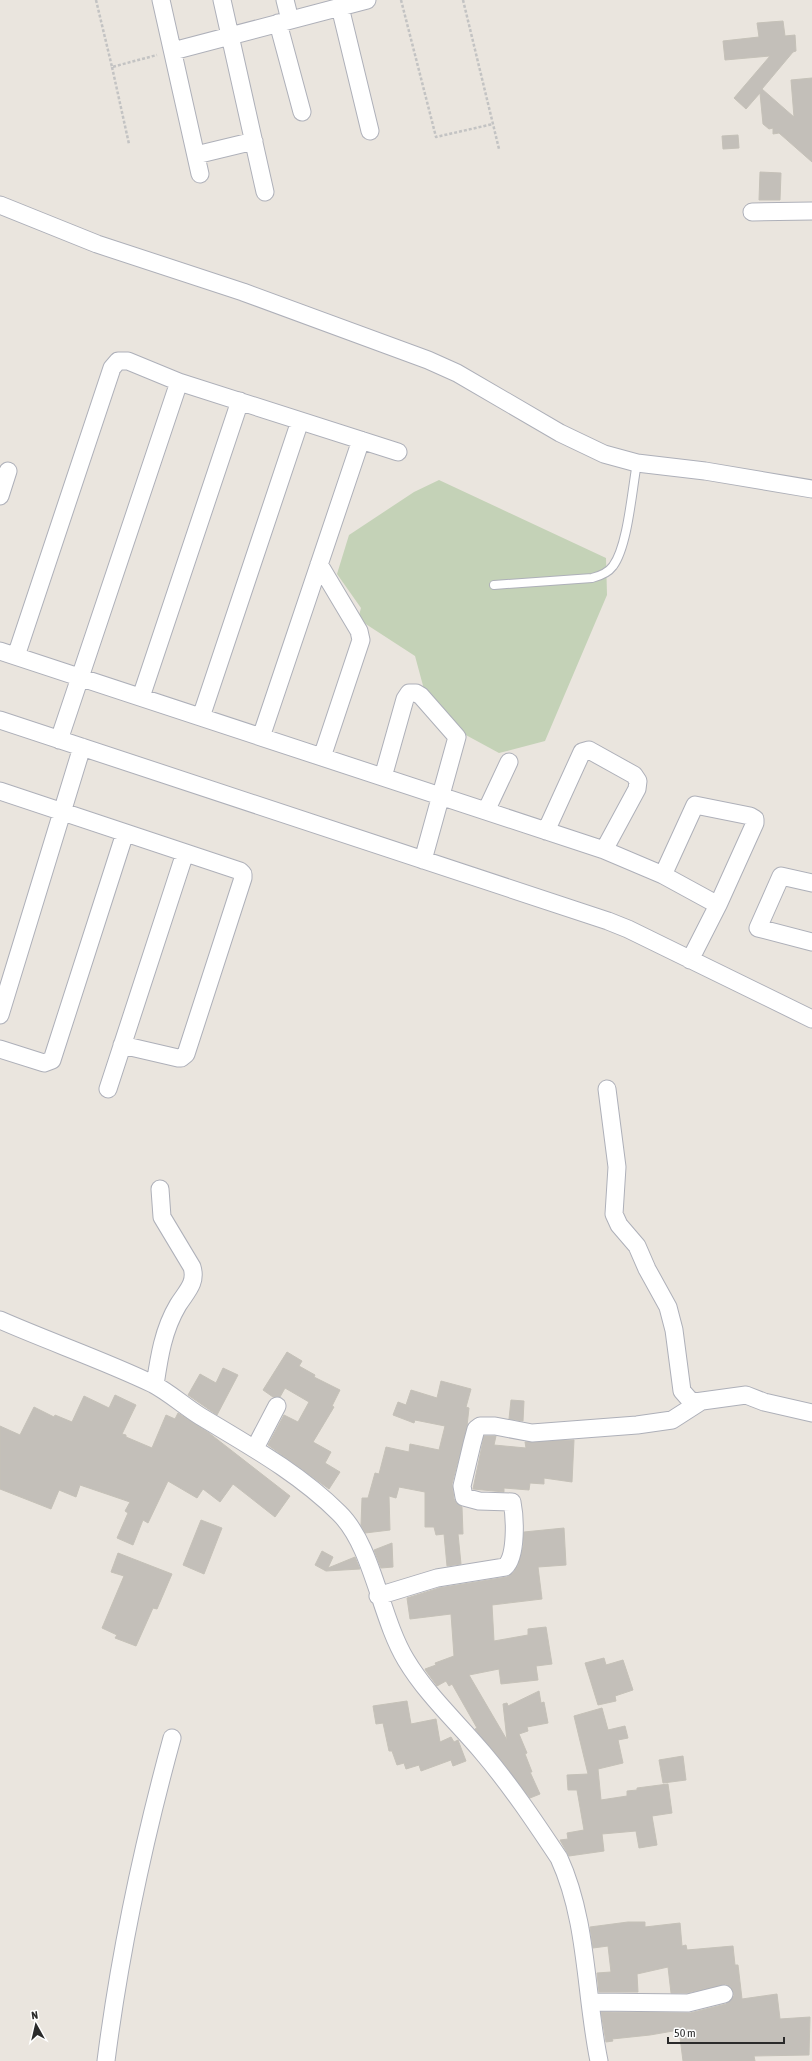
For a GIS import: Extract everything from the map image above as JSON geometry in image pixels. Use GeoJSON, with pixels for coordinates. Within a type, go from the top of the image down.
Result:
{"type":"FeatureCollection","features":[{"type":"Feature","properties":{"kind":"street"},"geometry":{"type":"LineString","coordinates":[[161,0],[200,174]]}},
{"type":"Feature","properties":{"kind":"street"},"geometry":{"type":"LineString","coordinates":[[222,0],[265,192]]}},
{"type":"Feature","properties":{"kind":"street"},"geometry":{"type":"LineString","coordinates":[[285,0],[284,21],[302,112]]}},
{"type":"Feature","properties":{"kind":"street"},"geometry":{"type":"LineString","coordinates":[[173,51],[344,4],[367,0]]}},
{"type":"Feature","properties":{"kind":"street"},"geometry":{"type":"LineString","coordinates":[[344,4],[370,131]]}},
{"type":"Feature","properties":{"kind":"street"},"geometry":{"type":"LineString","coordinates":[[196,156],[254,141]]}},
{"type":"Feature","properties":{"kind":"street"},"geometry":{"type":"LineString","coordinates":[[0,205],[98,244],[243,292],[428,360],[457,373],[576,442],[604,454],[637,463],[705,471],[812,488]]}},
{"type":"Feature","properties":{"kind":"street"},"geometry":{"type":"LineString","coordinates":[[752,212],[812,211]]}},
{"type":"Feature","properties":{"kind":"street"},"geometry":{"type":"LineString","coordinates":[[16,656],[114,363],[122,360],[128,361],[179,382],[398,452]]}},
{"type":"Feature","properties":{"kind":"street"},"geometry":{"type":"LineString","coordinates":[[59,740],[179,382]]}},
{"type":"Feature","properties":{"kind":"street"},"geometry":{"type":"LineString","coordinates":[[141,697],[240,401]]}},
{"type":"Feature","properties":{"kind":"street"},"geometry":{"type":"LineString","coordinates":[[201,717],[300,421]]}},
{"type":"Feature","properties":{"kind":"street"},"geometry":{"type":"LineString","coordinates":[[261,737],[361,440]]}},
{"type":"Feature","properties":{"kind":"street"},"geometry":{"type":"LineString","coordinates":[[0,496],[8,471]]}},
{"type":"Feature","properties":{"kind":"street"},"geometry":{"type":"LineString","coordinates":[[319,564],[359,631],[361,640],[322,757]]}},
{"type":"Feature","properties":{"kind":"street"},"geometry":{"type":"LineString","coordinates":[[0,650],[604,850],[663,874],[718,905]]}},
{"type":"Feature","properties":{"kind":"street"},"geometry":{"type":"LineString","coordinates":[[383,777],[405,699],[409,694],[416,693],[457,737],[423,860]]}},
{"type":"Feature","properties":{"kind":"street"},"geometry":{"type":"LineString","coordinates":[[0,720],[608,921],[628,929],[812,1019]]}},
{"type":"Feature","properties":{"kind":"street"},"geometry":{"type":"LineString","coordinates":[[0,1015],[82,747]]}},
{"type":"Feature","properties":{"kind":"street"},"geometry":{"type":"LineString","coordinates":[[546,831],[582,752],[589,750],[634,775],[638,781],[637,790],[604,850]]}},
{"type":"Feature","properties":{"kind":"street"},"geometry":{"type":"LineString","coordinates":[[486,811],[509,762]]}},
{"type":"Feature","properties":{"kind":"street"},"geometry":{"type":"LineString","coordinates":[[0,791],[240,871],[243,876],[186,1054],[178,1058],[122,1045]]}},
{"type":"Feature","properties":{"kind":"street"},"geometry":{"type":"LineString","coordinates":[[663,874],[695,805],[750,816],[755,819],[755,823],[718,905],[690,960]]}},
{"type":"Feature","properties":{"kind":"street"},"geometry":{"type":"LineString","coordinates":[[0,1049],[44,1063],[52,1060],[125,833]]}},
{"type":"Feature","properties":{"kind":"street"},"geometry":{"type":"LineString","coordinates":[[108,1089],[185,853]]}},
{"type":"Feature","properties":{"kind":"street"},"geometry":{"type":"LineString","coordinates":[[812,883],[781,876],[758,928],[812,942]]}},
{"type":"Feature","properties":{"kind":"street"},"geometry":{"type":"LineString","coordinates":[[607,1089],[617,1167],[614,1214],[620,1226],[637,1246],[647,1269],[668,1307],[674,1330],[682,1391],[693,1402],[750,1395],[764,1402],[812,1413]]}},
{"type":"Feature","properties":{"kind":"street"},"geometry":{"type":"LineString","coordinates":[[155,1385],[164,1338],[177,1307],[192,1284],[194,1275],[192,1267],[162,1217],[160,1189]]}},
{"type":"Feature","properties":{"kind":"street"},"geometry":{"type":"LineString","coordinates":[[0,1320],[155,1385],[199,1415],[255,1448],[340,1514],[358,1539],[393,1637],[419,1680],[483,1753],[512,1789],[559,1858],[569,1882],[573,1897],[591,2002],[593,2036],[599,2061]]}},
{"type":"Feature","properties":{"kind":"street"},"geometry":{"type":"LineString","coordinates":[[378,1596],[437,1578],[505,1567],[508,1564],[513,1549],[514,1522],[512,1502],[479,1501],[464,1497],[462,1486],[476,1429],[480,1426],[495,1426],[532,1434],[637,1425],[672,1420],[700,1402]]}},
{"type":"Feature","properties":{"kind":"street"},"geometry":{"type":"LineString","coordinates":[[255,1448],[277,1406]]}},
{"type":"Feature","properties":{"kind":"street"},"geometry":{"type":"LineString","coordinates":[[106,2061],[117,1982],[148,1826],[172,1738]]}},
{"type":"Feature","properties":{"kind":"street"},"geometry":{"type":"LineString","coordinates":[[591,2002],[688,2003],[724,1994]]}},
{"type":"Feature","properties":{"kind":"lane"},"geometry":{"type":"LineString","coordinates":[[494,585],[592,578],[604,574],[612,567],[619,556],[624,539],[637,463]]}},
{"type":"Feature","properties":{"kind":"path"},"geometry":{"type":"LineString","coordinates":[[96,0],[129,144]]}},
{"type":"Feature","properties":{"kind":"path"},"geometry":{"type":"LineString","coordinates":[[401,0],[436,138],[493,124]]}},
{"type":"Feature","properties":{"kind":"path"},"geometry":{"type":"LineString","coordinates":[[463,0],[499,149]]}},
{"type":"Feature","properties":{"kind":"path"},"geometry":{"type":"LineString","coordinates":[[112,67],[173,51]]}},
{"type":"Feature","properties":{"kind":"green space"},"geometry":{"type":"Polygon","coordinates":[[[439,480],[606,558],[607,595],[545,741],[499,753],[464,734],[425,693],[415,656],[358,619],[361,608],[337,574],[349,535],[414,492],[439,480]]]}},
{"type":"Feature","properties":{"kind":"building"},"geometry":{"type":"Polygon","coordinates":[[[783,21],[785,36],[795,35],[796,51],[793,52],[762,89],[794,117],[791,80],[812,78],[812,162],[779,133],[773,134],[773,128],[769,129],[763,124],[760,93],[746,109],[734,98],[770,56],[725,60],[723,41],[759,37],[757,23],[783,21]]]}},
{"type":"Feature","properties":{"kind":"building"},"geometry":{"type":"Polygon","coordinates":[[[738,135],[739,148],[723,149],[722,136],[738,135]]]}},
{"type":"Feature","properties":{"kind":"building"},"geometry":{"type":"Polygon","coordinates":[[[760,172],[781,173],[780,200],[759,200],[760,172]]]}},
{"type":"Feature","properties":{"kind":"building"},"geometry":{"type":"Polygon","coordinates":[[[287,1352],[302,1361],[299,1366],[315,1375],[314,1377],[340,1390],[332,1406],[334,1407],[313,1442],[331,1452],[325,1463],[340,1472],[329,1489],[268,1445],[284,1415],[298,1422],[309,1402],[285,1388],[280,1397],[273,1397],[263,1390],[287,1352]]]}},
{"type":"Feature","properties":{"kind":"building"},"geometry":{"type":"Polygon","coordinates":[[[223,1368],[238,1375],[217,1415],[188,1395],[200,1374],[216,1383],[223,1368]]]}},
{"type":"Feature","properties":{"kind":"building"},"geometry":{"type":"Polygon","coordinates":[[[441,1381],[471,1389],[466,1407],[469,1408],[467,1426],[452,1484],[454,1499],[457,1504],[462,1507],[463,1534],[458,1534],[461,1564],[447,1566],[444,1534],[436,1535],[434,1527],[425,1527],[425,1492],[399,1487],[396,1498],[389,1496],[390,1530],[365,1533],[361,1525],[362,1498],[368,1498],[375,1473],[379,1474],[386,1447],[409,1452],[410,1444],[439,1450],[445,1426],[415,1420],[414,1423],[393,1415],[398,1402],[406,1405],[411,1390],[437,1398],[441,1381]]]}},
{"type":"Feature","properties":{"kind":"building"},"geometry":{"type":"Polygon","coordinates":[[[115,1395],[136,1405],[122,1434],[126,1435],[126,1437],[152,1448],[166,1415],[175,1419],[178,1413],[209,1433],[290,1496],[275,1517],[233,1484],[220,1502],[203,1489],[197,1498],[168,1481],[148,1523],[143,1520],[133,1545],[117,1538],[128,1513],[125,1511],[130,1502],[80,1485],[76,1497],[59,1490],[51,1509],[0,1489],[0,1426],[20,1435],[34,1407],[54,1417],[55,1415],[72,1422],[84,1396],[109,1408],[115,1395]]]}},
{"type":"Feature","properties":{"kind":"building"},"geometry":{"type":"Polygon","coordinates":[[[511,1400],[524,1401],[523,1421],[509,1419],[511,1400]]]}},
{"type":"Feature","properties":{"kind":"building"},"geometry":{"type":"Polygon","coordinates":[[[484,1436],[496,1436],[494,1445],[526,1448],[525,1442],[574,1440],[572,1482],[544,1478],[544,1484],[530,1483],[529,1490],[504,1488],[504,1492],[473,1489],[484,1436]]]}},
{"type":"Feature","properties":{"kind":"building"},"geometry":{"type":"Polygon","coordinates":[[[201,1520],[222,1528],[204,1574],[183,1565],[201,1520]]]}},
{"type":"Feature","properties":{"kind":"building"},"geometry":{"type":"Polygon","coordinates":[[[564,1528],[566,1565],[538,1567],[542,1599],[492,1605],[494,1641],[528,1635],[528,1629],[546,1627],[552,1664],[536,1666],[538,1680],[501,1684],[499,1669],[469,1675],[507,1740],[503,1704],[507,1703],[508,1706],[539,1691],[541,1703],[544,1702],[548,1723],[527,1727],[528,1731],[519,1734],[527,1753],[525,1754],[532,1772],[530,1772],[540,1794],[530,1798],[475,1729],[477,1728],[452,1684],[449,1686],[446,1681],[437,1686],[425,1669],[436,1665],[435,1663],[454,1656],[451,1614],[410,1619],[407,1598],[439,1588],[507,1577],[514,1572],[518,1565],[523,1547],[524,1532],[564,1528]]]}},
{"type":"Feature","properties":{"kind":"building"},"geometry":{"type":"Polygon","coordinates":[[[392,1543],[393,1567],[381,1568],[374,1550],[392,1543]]]}},
{"type":"Feature","properties":{"kind":"building"},"geometry":{"type":"Polygon","coordinates":[[[322,1551],[333,1557],[328,1568],[355,1557],[360,1569],[326,1571],[315,1565],[322,1551]]]}},
{"type":"Feature","properties":{"kind":"building"},"geometry":{"type":"Polygon","coordinates":[[[118,1553],[172,1574],[157,1609],[153,1608],[136,1646],[115,1638],[117,1635],[102,1628],[124,1576],[111,1572],[118,1553]]]}},
{"type":"Feature","properties":{"kind":"building"},"geometry":{"type":"Polygon","coordinates":[[[604,1658],[606,1665],[623,1660],[633,1690],[615,1696],[616,1701],[598,1705],[585,1663],[604,1658]]]}},
{"type":"Feature","properties":{"kind":"building"},"geometry":{"type":"Polygon","coordinates":[[[407,1701],[411,1724],[436,1719],[440,1742],[451,1737],[454,1742],[458,1740],[466,1761],[453,1766],[451,1760],[421,1771],[419,1765],[406,1769],[404,1763],[397,1765],[392,1751],[389,1751],[383,1723],[376,1724],[373,1706],[407,1701]]]}},
{"type":"Feature","properties":{"kind":"building"},"geometry":{"type":"Polygon","coordinates":[[[602,1708],[608,1730],[625,1726],[628,1738],[618,1740],[623,1763],[598,1769],[601,1800],[627,1796],[627,1791],[637,1790],[637,1788],[668,1784],[672,1813],[652,1816],[657,1845],[639,1848],[636,1831],[602,1834],[604,1851],[569,1856],[560,1840],[568,1839],[567,1833],[584,1830],[577,1790],[568,1790],[567,1775],[588,1774],[574,1716],[602,1708]]]}},
{"type":"Feature","properties":{"kind":"building"},"geometry":{"type":"Polygon","coordinates":[[[683,1756],[686,1780],[663,1783],[659,1760],[683,1756]]]}},
{"type":"Feature","properties":{"kind":"building"},"geometry":{"type":"Polygon","coordinates":[[[628,1922],[645,1922],[645,1927],[680,1923],[682,1946],[686,1945],[687,1950],[733,1946],[735,1965],[738,1965],[742,1999],[777,1994],[780,2019],[810,2017],[809,2055],[754,2056],[755,2061],[683,2061],[679,2030],[612,2039],[613,2041],[606,2042],[601,2012],[690,2013],[726,2004],[734,1996],[731,1987],[726,1984],[687,1993],[671,1993],[668,1967],[637,1974],[638,1992],[599,1992],[597,1973],[611,1972],[608,1946],[593,1948],[590,1927],[628,1922]]]}}]}
